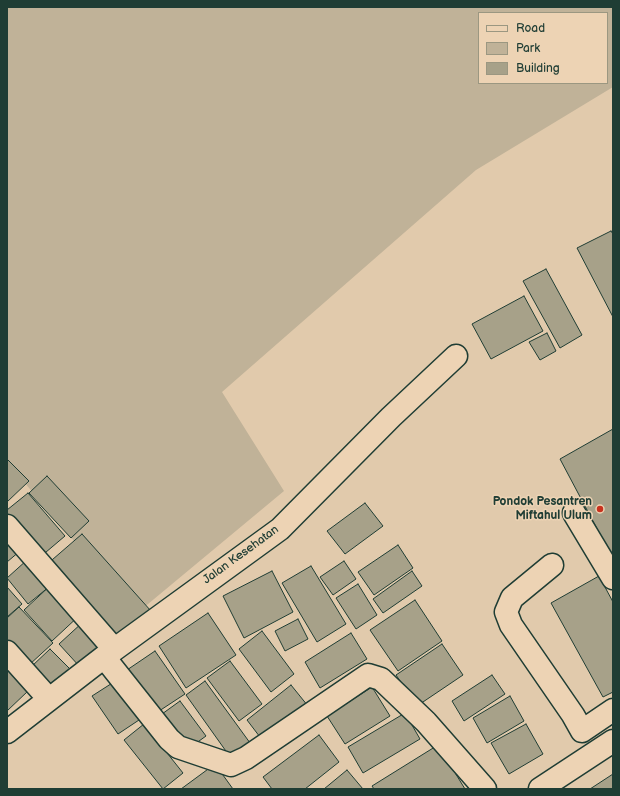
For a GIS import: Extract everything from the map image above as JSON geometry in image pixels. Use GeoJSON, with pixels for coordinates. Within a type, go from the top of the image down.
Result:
{"type":"FeatureCollection","features":[{"type":"Feature","properties":{"kind":"street","name":"Jalan Kesehatan"},"geometry":{"type":"LineString","coordinates":[[7,732],[48,698],[280,529],[391,417],[456,356]]}},
{"type":"Feature","properties":{"kind":"street"},"geometry":{"type":"LineString","coordinates":[[574,513],[613,578]]}},
{"type":"Feature","properties":{"kind":"street"},"geometry":{"type":"LineString","coordinates":[[7,526],[109,653],[169,740],[178,747],[231,765],[246,758],[368,675],[381,679],[426,722],[485,789]]}},
{"type":"Feature","properties":{"kind":"street"},"geometry":{"type":"LineString","coordinates":[[552,565],[512,598],[506,612],[511,625],[573,715],[582,731],[613,710]]}},
{"type":"Feature","properties":{"kind":"street"},"geometry":{"type":"LineString","coordinates":[[7,652],[48,698]]}},
{"type":"Feature","properties":{"kind":"street"},"geometry":{"type":"LineString","coordinates":[[540,789],[613,741]]}},
{"type":"Feature","properties":{"kind":"green space"},"geometry":{"type":"Polygon","coordinates":[[[7,7],[613,7],[613,87],[476,170],[222,392],[284,491],[136,614],[7,462],[7,7]]]}},
{"type":"Feature","properties":{"kind":"building"},"geometry":{"type":"Polygon","coordinates":[[[611,231],[613,234],[613,317],[577,248],[611,231]]]}},
{"type":"Feature","properties":{"kind":"building"},"geometry":{"type":"Polygon","coordinates":[[[546,269],[582,335],[560,348],[523,281],[546,269]]]}},
{"type":"Feature","properties":{"kind":"building"},"geometry":{"type":"Polygon","coordinates":[[[524,296],[543,331],[491,359],[472,324],[524,296]]]}},
{"type":"Feature","properties":{"kind":"building"},"geometry":{"type":"Polygon","coordinates":[[[547,333],[556,351],[540,360],[529,342],[547,333]]]}},
{"type":"Feature","properties":{"kind":"building","name":"Pondok Pesantren Miftahul Ulum"},"geometry":{"type":"Polygon","coordinates":[[[613,429],[613,559],[560,459],[613,429]]]}},
{"type":"Feature","properties":{"kind":"building"},"geometry":{"type":"Polygon","coordinates":[[[7,459],[29,481],[7,502],[7,459]]]}},
{"type":"Feature","properties":{"kind":"building"},"geometry":{"type":"Polygon","coordinates":[[[47,476],[89,521],[71,538],[29,493],[47,476]]]}},
{"type":"Feature","properties":{"kind":"building"},"geometry":{"type":"Polygon","coordinates":[[[28,493],[65,536],[39,558],[7,520],[7,510],[28,493]]]}},
{"type":"Feature","properties":{"kind":"building"},"geometry":{"type":"Polygon","coordinates":[[[365,503],[383,526],[345,554],[327,531],[365,503]]]}},
{"type":"Feature","properties":{"kind":"building"},"geometry":{"type":"Polygon","coordinates":[[[82,534],[151,611],[114,644],[45,566],[82,534]]]}},
{"type":"Feature","properties":{"kind":"building"},"geometry":{"type":"Polygon","coordinates":[[[7,535],[20,551],[7,562],[7,535]]]}},
{"type":"Feature","properties":{"kind":"building"},"geometry":{"type":"Polygon","coordinates":[[[398,545],[413,568],[374,595],[358,572],[398,545]]]}},
{"type":"Feature","properties":{"kind":"building"},"geometry":{"type":"Polygon","coordinates":[[[27,560],[50,586],[28,604],[7,578],[27,560]]]}},
{"type":"Feature","properties":{"kind":"building"},"geometry":{"type":"Polygon","coordinates":[[[344,561],[356,579],[333,595],[320,577],[344,561]]]}},
{"type":"Feature","properties":{"kind":"building"},"geometry":{"type":"Polygon","coordinates":[[[311,566],[346,624],[317,642],[282,583],[311,566]]]}},
{"type":"Feature","properties":{"kind":"building"},"geometry":{"type":"Polygon","coordinates":[[[272,571],[293,612],[244,638],[223,596],[272,571]]]}},
{"type":"Feature","properties":{"kind":"building"},"geometry":{"type":"Polygon","coordinates":[[[412,571],[422,586],[383,613],[373,599],[412,571]]]}},
{"type":"Feature","properties":{"kind":"building"},"geometry":{"type":"Polygon","coordinates":[[[599,576],[613,602],[613,692],[603,697],[551,603],[599,576]]]}},
{"type":"Feature","properties":{"kind":"building"},"geometry":{"type":"Polygon","coordinates":[[[53,583],[81,614],[52,641],[24,610],[53,583]]]}},
{"type":"Feature","properties":{"kind":"building"},"geometry":{"type":"Polygon","coordinates":[[[358,584],[377,615],[356,629],[336,598],[358,584]]]}},
{"type":"Feature","properties":{"kind":"building"},"geometry":{"type":"Polygon","coordinates":[[[7,587],[22,604],[7,617],[7,587]]]}},
{"type":"Feature","properties":{"kind":"building"},"geometry":{"type":"Polygon","coordinates":[[[415,600],[442,641],[398,671],[370,630],[415,600]]]}},
{"type":"Feature","properties":{"kind":"building"},"geometry":{"type":"Polygon","coordinates":[[[19,607],[53,643],[29,665],[7,642],[7,618],[19,607]]]}},
{"type":"Feature","properties":{"kind":"building"},"geometry":{"type":"Polygon","coordinates":[[[208,613],[236,655],[186,688],[159,646],[208,613]]]}},
{"type":"Feature","properties":{"kind":"building"},"geometry":{"type":"Polygon","coordinates":[[[298,619],[308,639],[285,651],[275,631],[298,619]]]}},
{"type":"Feature","properties":{"kind":"building"},"geometry":{"type":"Polygon","coordinates":[[[83,622],[104,645],[80,667],[59,644],[83,622]]]}},
{"type":"Feature","properties":{"kind":"building"},"geometry":{"type":"Polygon","coordinates":[[[262,631],[294,674],[271,692],[239,649],[262,631]]]}},
{"type":"Feature","properties":{"kind":"building"},"geometry":{"type":"Polygon","coordinates":[[[351,633],[367,659],[320,688],[305,662],[351,633]]]}},
{"type":"Feature","properties":{"kind":"building"},"geometry":{"type":"Polygon","coordinates":[[[442,644],[463,675],[417,706],[396,675],[442,644]]]}},
{"type":"Feature","properties":{"kind":"building"},"geometry":{"type":"Polygon","coordinates":[[[50,649],[73,672],[54,690],[31,667],[50,649]]]}},
{"type":"Feature","properties":{"kind":"building"},"geometry":{"type":"Polygon","coordinates":[[[155,651],[185,694],[153,715],[124,672],[155,651]]]}},
{"type":"Feature","properties":{"kind":"building"},"geometry":{"type":"Polygon","coordinates":[[[230,661],[262,704],[239,721],[207,678],[230,661]]]}},
{"type":"Feature","properties":{"kind":"building"},"geometry":{"type":"Polygon","coordinates":[[[7,669],[28,691],[7,711],[7,669]]]}},
{"type":"Feature","properties":{"kind":"building"},"geometry":{"type":"Polygon","coordinates":[[[492,675],[505,694],[464,721],[452,701],[492,675]]]}},
{"type":"Feature","properties":{"kind":"building"},"geometry":{"type":"Polygon","coordinates":[[[117,680],[142,718],[118,734],[92,696],[117,680]]]}},
{"type":"Feature","properties":{"kind":"building"},"geometry":{"type":"Polygon","coordinates":[[[205,681],[253,747],[233,761],[186,695],[205,681]]]}},
{"type":"Feature","properties":{"kind":"building"},"geometry":{"type":"Polygon","coordinates":[[[291,685],[308,706],[263,741],[247,720],[291,685]]]}},
{"type":"Feature","properties":{"kind":"building"},"geometry":{"type":"Polygon","coordinates":[[[372,687],[390,716],[345,744],[327,716],[372,687]]]}},
{"type":"Feature","properties":{"kind":"building"},"geometry":{"type":"Polygon","coordinates":[[[510,696],[524,721],[487,743],[473,718],[510,696]]]}},
{"type":"Feature","properties":{"kind":"building"},"geometry":{"type":"Polygon","coordinates":[[[180,701],[206,736],[188,749],[162,714],[180,701]]]}},
{"type":"Feature","properties":{"kind":"building"},"geometry":{"type":"Polygon","coordinates":[[[405,713],[420,739],[363,773],[348,747],[405,713]]]}},
{"type":"Feature","properties":{"kind":"building"},"geometry":{"type":"Polygon","coordinates":[[[144,724],[183,773],[163,789],[124,740],[144,724]]]}},
{"type":"Feature","properties":{"kind":"building"},"geometry":{"type":"Polygon","coordinates":[[[526,724],[543,754],[509,774],[491,743],[526,724]]]}},
{"type":"Feature","properties":{"kind":"building"},"geometry":{"type":"Polygon","coordinates":[[[319,735],[339,762],[305,789],[272,789],[263,777],[319,735]]]}},
{"type":"Feature","properties":{"kind":"building"},"geometry":{"type":"Polygon","coordinates":[[[438,745],[465,789],[374,789],[372,786],[438,745]]]}},
{"type":"Feature","properties":{"kind":"building"},"geometry":{"type":"Polygon","coordinates":[[[215,764],[233,789],[181,789],[215,764]]]}},
{"type":"Feature","properties":{"kind":"building"},"geometry":{"type":"Polygon","coordinates":[[[347,770],[363,789],[324,789],[347,770]]]}},
{"type":"Feature","properties":{"kind":"building"},"geometry":{"type":"Polygon","coordinates":[[[613,774],[613,789],[590,789],[613,774]]]}},
{"type":"Feature","properties":{"kind":"place","name":"Pondok Pesantren Miftahul Ulum"},"geometry":{"type":"Point","coordinates":[600,509]}}]}
